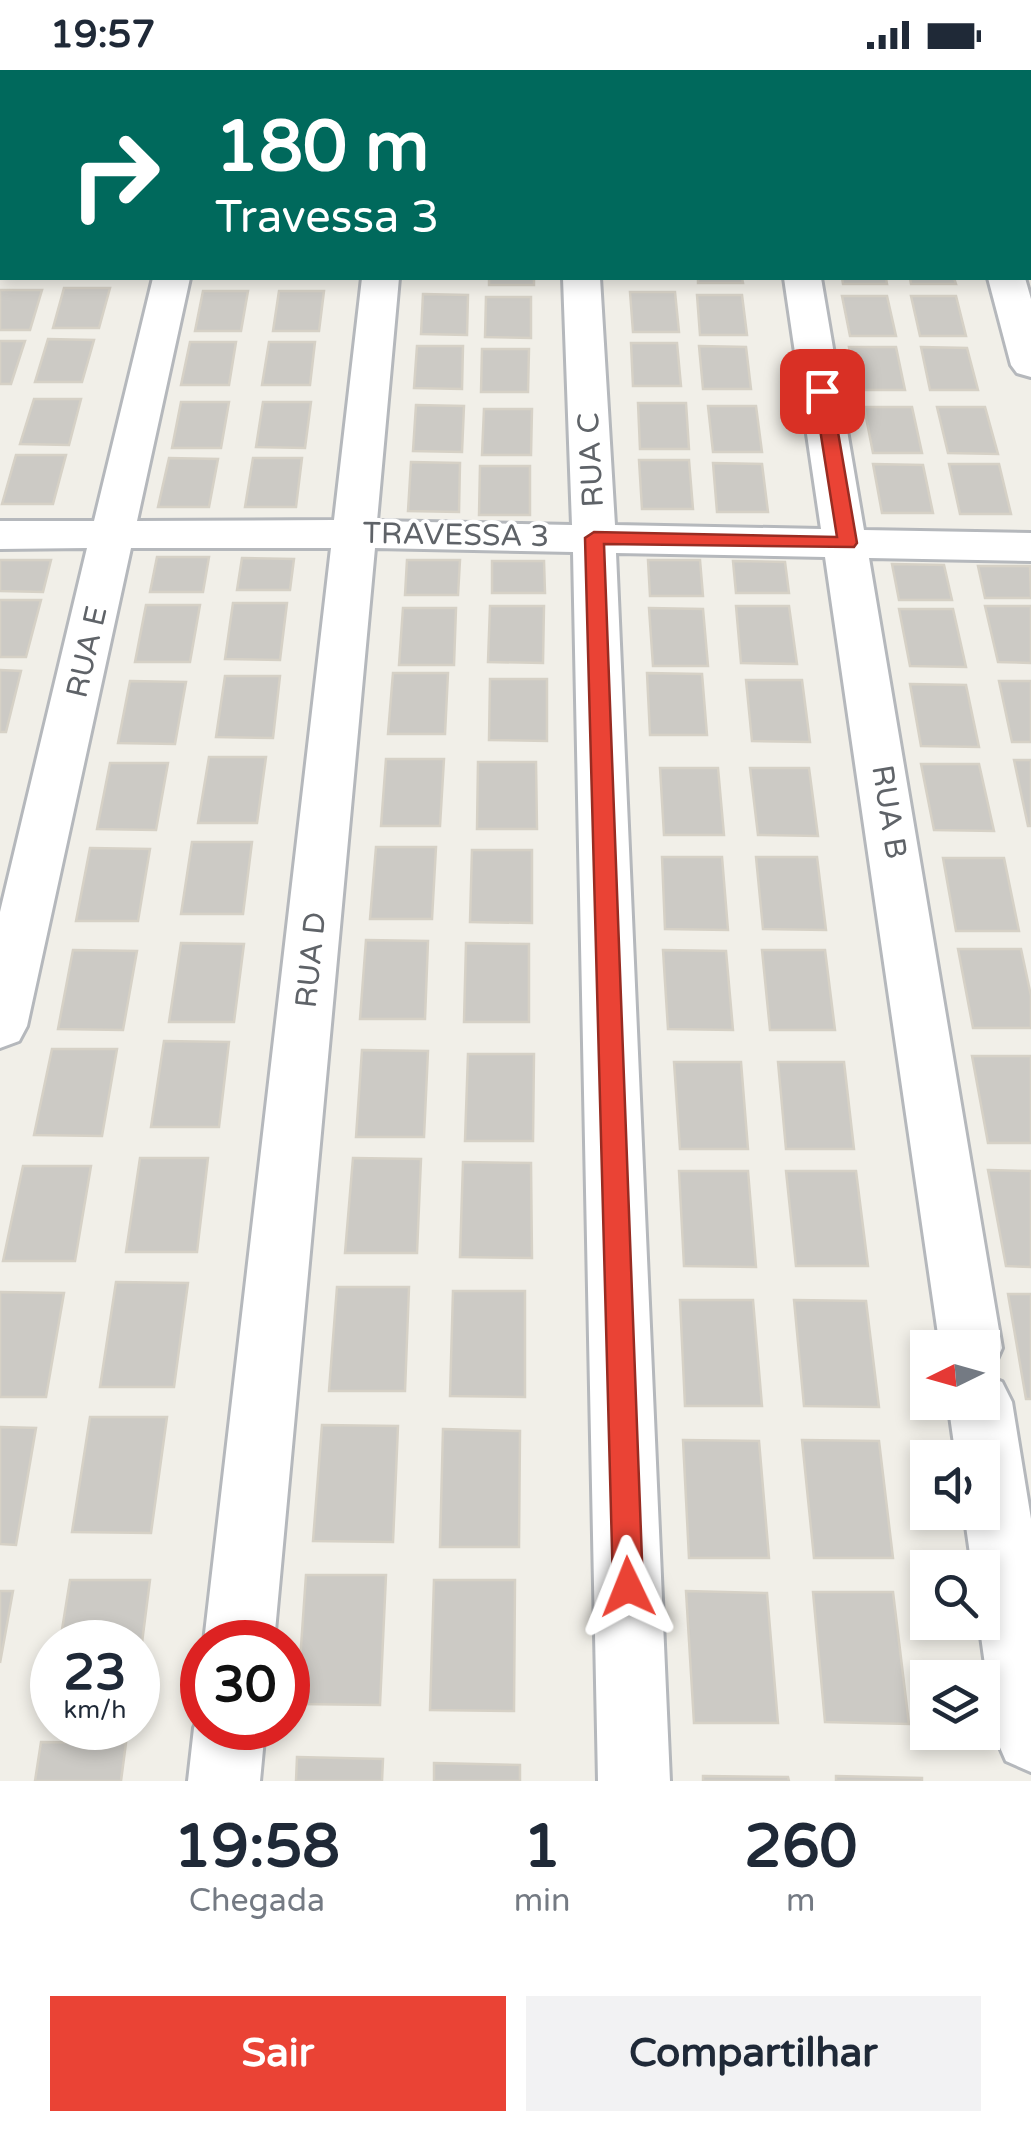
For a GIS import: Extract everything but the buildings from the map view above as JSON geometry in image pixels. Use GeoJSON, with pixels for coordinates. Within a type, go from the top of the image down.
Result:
{"type":"FeatureCollection","features":[{"type":"Feature","properties":{"kind":"street","name":"RUA E"},"geometry":{"type":"LineString","coordinates":[[0,1026],[171,280]]}},
{"type":"Feature","properties":{"kind":"street","name":"RUA D"},"geometry":{"type":"LineString","coordinates":[[241,1620],[381,280]]}},
{"type":"Feature","properties":{"kind":"street","name":"RUA C"},"geometry":{"type":"LineString","coordinates":[[582,280],[634,1781]]}},
{"type":"Feature","properties":{"kind":"street","name":"RUA B"},"geometry":{"type":"LineString","coordinates":[[804,280],[968,1330]]}},
{"type":"Feature","properties":{"kind":"street"},"geometry":{"type":"LineString","coordinates":[[1007,280],[1031,365]]}},
{"type":"Feature","properties":{"kind":"street","name":"TRAVESSA 3"},"geometry":{"type":"LineString","coordinates":[[0,535],[356,534],[1031,547]]}},
{"type":"Feature","properties":{"kind":"street"},"geometry":{"type":"LineString","coordinates":[[983,1420],[1031,1736]]}},
{"type":"Feature","properties":{"kind":"street"},"geometry":{"type":"LineString","coordinates":[[224,1781],[228,1750]]}},
{"type":"Feature","properties":{"kind":"route"},"geometry":{"type":"LineString","coordinates":[[628,1587],[594,538],[848,543],[822,391]]}}]}
